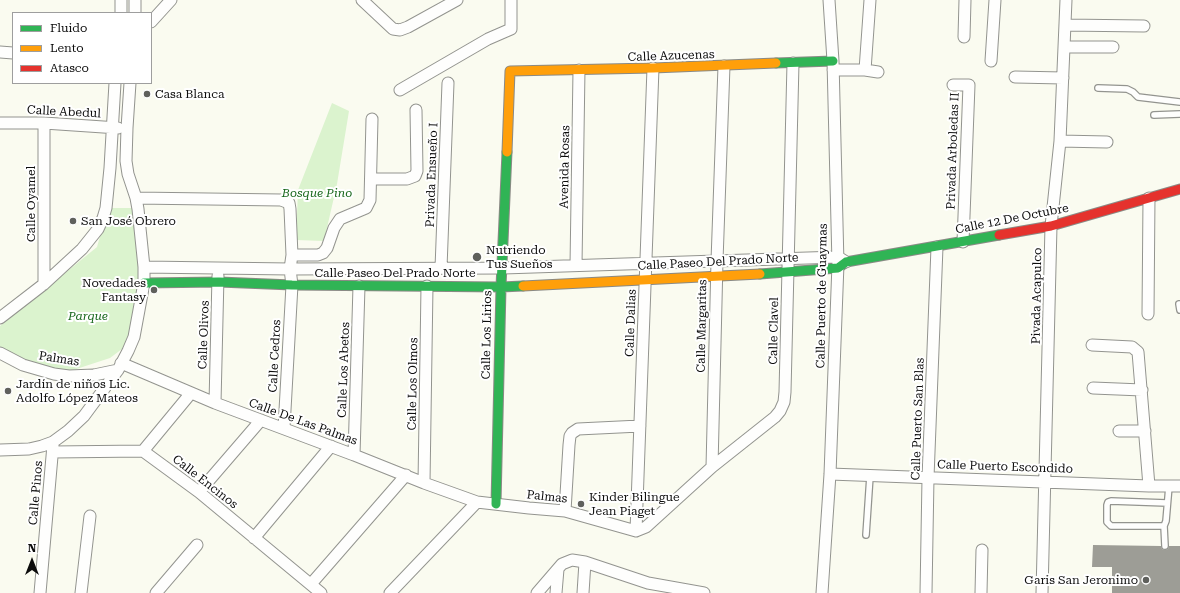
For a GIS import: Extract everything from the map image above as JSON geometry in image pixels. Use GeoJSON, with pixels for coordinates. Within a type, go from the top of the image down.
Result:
{"type":"FeatureCollection","features":[{"type":"Feature","properties":{"kind":"street"},"geometry":{"type":"LineString","coordinates":[[120,12],[122,0]]}},
{"type":"Feature","properties":{"kind":"street"},"geometry":{"type":"LineString","coordinates":[[135,0],[135,12]]}},
{"type":"Feature","properties":{"kind":"street"},"geometry":{"type":"LineString","coordinates":[[152,21],[171,0]]}},
{"type":"Feature","properties":{"kind":"street"},"geometry":{"type":"LineString","coordinates":[[362,0],[394,29],[400,30],[456,0]]}},
{"type":"Feature","properties":{"kind":"street"},"geometry":{"type":"LineString","coordinates":[[400,90],[488,39],[511,29],[511,0]]}},
{"type":"Feature","properties":{"kind":"street","name":"Calle Puerto de Guaymas"},"geometry":{"type":"LineString","coordinates":[[822,593],[841,263],[829,0]]}},
{"type":"Feature","properties":{"kind":"street"},"geometry":{"type":"LineString","coordinates":[[865,70],[870,0]]}},
{"type":"Feature","properties":{"kind":"street"},"geometry":{"type":"LineString","coordinates":[[964,37],[965,0]]}},
{"type":"Feature","properties":{"kind":"street"},"geometry":{"type":"LineString","coordinates":[[991,61],[995,0]]}},
{"type":"Feature","properties":{"kind":"street","name":"Pivada Acapulco"},"geometry":{"type":"LineString","coordinates":[[1042,593],[1051,226],[1060,141],[1066,0]]}},
{"type":"Feature","properties":{"kind":"street"},"geometry":{"type":"LineString","coordinates":[[1065,25],[1144,26]]}},
{"type":"Feature","properties":{"kind":"street"},"geometry":{"type":"LineString","coordinates":[[1064,47],[1113,47]]}},
{"type":"Feature","properties":{"kind":"street"},"geometry":{"type":"LineString","coordinates":[[0,52],[12,53]]}},
{"type":"Feature","properties":{"kind":"street","name":"Calle Azucenas"},"geometry":{"type":"LineString","coordinates":[[510,72],[793,63],[833,66]]}},
{"type":"Feature","properties":{"kind":"street","name":"Calle Clavel"},"geometry":{"type":"LineString","coordinates":[[636,532],[646,527],[712,467],[775,417],[780,411],[785,392],[793,63]]}},
{"type":"Feature","properties":{"kind":"street","name":"Calle Margaritas"},"geometry":{"type":"LineString","coordinates":[[712,467],[724,66]]}},
{"type":"Feature","properties":{"kind":"street"},"geometry":{"type":"LineString","coordinates":[[833,66],[878,72]]}},
{"type":"Feature","properties":{"kind":"street","name":"Calle Dalias"},"geometry":{"type":"LineString","coordinates":[[636,532],[653,68]]}},
{"type":"Feature","properties":{"kind":"street","name":"Avenida Rosas"},"geometry":{"type":"LineString","coordinates":[[576,265],[579,70]]}},
{"type":"Feature","properties":{"kind":"street","name":"Calle Los Lirios"},"geometry":{"type":"LineString","coordinates":[[496,504],[501,287],[503,268],[510,72]]}},
{"type":"Feature","properties":{"kind":"street"},"geometry":{"type":"LineString","coordinates":[[1015,76],[1063,78]]}},
{"type":"Feature","properties":{"kind":"street","name":"Privada Ensueño I"},"geometry":{"type":"LineString","coordinates":[[441,268],[448,83]]}},
{"type":"Feature","properties":{"kind":"street"},"geometry":{"type":"LineString","coordinates":[[0,318],[44,284],[91,239],[98,229],[106,208],[116,84]]}},
{"type":"Feature","properties":{"kind":"street"},"geometry":{"type":"LineString","coordinates":[[53,447],[84,416],[120,366],[134,337],[144,282],[144,267],[136,198],[131,186],[127,168],[126,128],[130,84]]}},
{"type":"Feature","properties":{"kind":"street","name":"Privada Arboledas II"},"geometry":{"type":"LineString","coordinates":[[953,85],[969,85],[963,242]]}},
{"type":"Feature","properties":{"kind":"street"},"geometry":{"type":"LineString","coordinates":[[371,179],[407,179],[415,176],[417,171],[416,110]]}},
{"type":"Feature","properties":{"kind":"street"},"geometry":{"type":"LineString","coordinates":[[292,255],[318,255],[323,253],[327,248],[334,228],[340,219],[366,208],[370,200],[372,119]]}},
{"type":"Feature","properties":{"kind":"street","name":"Calle Abedul"},"geometry":{"type":"LineString","coordinates":[[0,123],[44,123],[126,128]]}},
{"type":"Feature","properties":{"kind":"street","name":"Calle Oyamel"},"geometry":{"type":"LineString","coordinates":[[44,123],[44,284]]}},
{"type":"Feature","properties":{"kind":"street"},"geometry":{"type":"LineString","coordinates":[[1060,141],[1107,142]]}},
{"type":"Feature","properties":{"kind":"street","name":"Calle 12 De Octubre"},"geometry":{"type":"LineString","coordinates":[[841,263],[1051,226],[1180,189]]}},
{"type":"Feature","properties":{"kind":"street","name":"Calle Cedros"},"geometry":{"type":"LineString","coordinates":[[136,198],[286,201],[290,205],[292,255],[290,269],[292,285],[284,428]]}},
{"type":"Feature","properties":{"kind":"street"},"geometry":{"type":"LineString","coordinates":[[1148,314],[1149,198]]}},
{"type":"Feature","properties":{"kind":"street","name":"Calle Puerto San Blas"},"geometry":{"type":"LineString","coordinates":[[926,593],[928,478],[937,247]]}},
{"type":"Feature","properties":{"kind":"street","name":"Calle Paseo Del Prado Norte"},"geometry":{"type":"LineString","coordinates":[[144,267],[290,269],[503,268],[788,260],[841,263]]}},
{"type":"Feature","properties":{"kind":"street","name":"Calle Paseo Del Prado Norte"},"geometry":{"type":"LineString","coordinates":[[144,282],[501,287],[788,272],[841,263]]}},
{"type":"Feature","properties":{"kind":"street","name":"Calle Olivos"},"geometry":{"type":"LineString","coordinates":[[215,403],[219,282],[218,268]]}},
{"type":"Feature","properties":{"kind":"street","name":"Calle Los Abetos"},"geometry":{"type":"LineString","coordinates":[[354,455],[359,286]]}},
{"type":"Feature","properties":{"kind":"street","name":"Calle Los Olmos"},"geometry":{"type":"LineString","coordinates":[[424,483],[428,286]]}},
{"type":"Feature","properties":{"kind":"street"},"geometry":{"type":"LineString","coordinates":[[1092,345],[1125,346],[1136,349],[1140,356],[1149,486]]}},
{"type":"Feature","properties":{"kind":"street","name":"Palmas"},"geometry":{"type":"LineString","coordinates":[[0,353],[23,365],[54,374],[69,376],[94,375],[120,366]]}},
{"type":"Feature","properties":{"kind":"street","name":"Calle De Las Palmas"},"geometry":{"type":"LineString","coordinates":[[120,366],[477,502]]}},
{"type":"Feature","properties":{"kind":"street"},"geometry":{"type":"LineString","coordinates":[[1093,388],[1142,390]]}},
{"type":"Feature","properties":{"kind":"street"},"geometry":{"type":"LineString","coordinates":[[0,450],[53,447],[143,451],[191,393]]}},
{"type":"Feature","properties":{"kind":"street"},"geometry":{"type":"LineString","coordinates":[[199,492],[261,420]]}},
{"type":"Feature","properties":{"kind":"street"},"geometry":{"type":"LineString","coordinates":[[565,511],[569,445],[570,436],[572,433],[578,429],[640,426]]}},
{"type":"Feature","properties":{"kind":"street"},"geometry":{"type":"LineString","coordinates":[[1119,431],[1144,431]]}},
{"type":"Feature","properties":{"kind":"street"},"geometry":{"type":"LineString","coordinates":[[254,538],[331,446]]}},
{"type":"Feature","properties":{"kind":"street","name":"Calle Pinos"},"geometry":{"type":"LineString","coordinates":[[40,593],[53,447]]}},
{"type":"Feature","properties":{"kind":"street","name":"Calle Encinos"},"geometry":{"type":"LineString","coordinates":[[143,451],[199,492],[321,593]]}},
{"type":"Feature","properties":{"kind":"street","name":"Calle Puerto Escondido"},"geometry":{"type":"LineString","coordinates":[[830,474],[1175,486]]}},
{"type":"Feature","properties":{"kind":"street"},"geometry":{"type":"LineString","coordinates":[[311,584],[406,475]]}},
{"type":"Feature","properties":{"kind":"street"},"geometry":{"type":"LineString","coordinates":[[390,593],[477,502]]}},
{"type":"Feature","properties":{"kind":"street","name":"Palmas"},"geometry":{"type":"LineString","coordinates":[[477,502],[565,511],[636,532]]}},
{"type":"Feature","properties":{"kind":"street"},"geometry":{"type":"LineString","coordinates":[[81,593],[90,516]]}},
{"type":"Feature","properties":{"kind":"street"},"geometry":{"type":"LineString","coordinates":[[156,593],[197,545]]}},
{"type":"Feature","properties":{"kind":"street"},"geometry":{"type":"LineString","coordinates":[[981,593],[982,550]]}},
{"type":"Feature","properties":{"kind":"street"},"geometry":{"type":"LineString","coordinates":[[537,593],[562,564],[572,560],[585,562],[648,583],[704,593]]}},
{"type":"Feature","properties":{"kind":"street"},"geometry":{"type":"LineString","coordinates":[[583,593],[585,562]]}},
{"type":"Feature","properties":{"kind":"street"},"geometry":{"type":"LineString","coordinates":[[556,593],[558,569]]}},
{"type":"Feature","properties":{"kind":"lane"},"geometry":{"type":"LineString","coordinates":[[1098,88],[1127,89],[1133,92],[1138,98],[1180,102]]}},
{"type":"Feature","properties":{"kind":"lane"},"geometry":{"type":"LineString","coordinates":[[1154,115],[1180,114]]}},
{"type":"Feature","properties":{"kind":"lane"},"geometry":{"type":"LineString","coordinates":[[866,535],[870,476]]}},
{"type":"Feature","properties":{"kind":"lane"},"geometry":{"type":"LineString","coordinates":[[1165,546],[1164,526],[1166,521],[1167,503],[1175,486]]}},
{"type":"Feature","properties":{"kind":"lane"},"geometry":{"type":"LineString","coordinates":[[1164,526],[1111,526],[1107,522],[1107,505],[1108,502],[1114,500],[1167,503]]}},
{"type":"Feature","properties":{"kind":"green space","name":"Bosque Pino"},"geometry":{"type":"Polygon","coordinates":[[[332,103],[349,111],[337,184],[324,241],[296,240],[298,190],[332,103]]]}},
{"type":"Feature","properties":{"kind":"green space","name":"Parque"},"geometry":{"type":"Polygon","coordinates":[[[108,208],[137,208],[143,283],[130,343],[110,358],[58,375],[0,356],[0,326],[97,247],[108,208]]]}},
{"type":"Feature","properties":{"kind":"building","name":"Garis San Jeronimo"},"geometry":{"type":"Polygon","coordinates":[[[1093,545],[1161,546],[1162,549],[1165,550],[1168,549],[1169,546],[1180,546],[1180,593],[1112,593],[1112,567],[1092,567],[1093,545]]]}},
{"type":"Feature","properties":{"kind":"traffic: fast"},"geometry":{"type":"LineString","coordinates":[[776,63],[833,61]]}},
{"type":"Feature","properties":{"kind":"traffic: fast"},"geometry":{"type":"LineString","coordinates":[[496,504],[501,287],[507,152]]}},
{"type":"Feature","properties":{"kind":"traffic: fast"},"geometry":{"type":"LineString","coordinates":[[760,274],[838,268],[846,262],[999,235]]}},
{"type":"Feature","properties":{"kind":"traffic: fast"},"geometry":{"type":"LineString","coordinates":[[144,283],[219,282],[292,285],[523,286]]}},
{"type":"Feature","properties":{"kind":"traffic: slow"},"geometry":{"type":"LineString","coordinates":[[507,152],[510,71],[653,68],[776,63]]}},
{"type":"Feature","properties":{"kind":"traffic: slow"},"geometry":{"type":"LineString","coordinates":[[523,286],[760,274]]}},
{"type":"Feature","properties":{"kind":"traffic: jam"},"geometry":{"type":"LineString","coordinates":[[999,235],[1051,226],[1180,189]]}},
{"type":"Feature","properties":{"kind":"place","name":"Casa Blanca"},"geometry":{"type":"Point","coordinates":[147,94]}},
{"type":"Feature","properties":{"kind":"place","name":"San José Obrero"},"geometry":{"type":"Point","coordinates":[73,221]}},
{"type":"Feature","properties":{"kind":"place","name":"Nutriendo Tus Sueños"},"geometry":{"type":"Point","coordinates":[477,257]}},
{"type":"Feature","properties":{"kind":"place","name":"Novedades Fantasy"},"geometry":{"type":"Point","coordinates":[154,290]}},
{"type":"Feature","properties":{"kind":"place","name":"Jardín de niños Lic. Adolfo López Mateos"},"geometry":{"type":"Point","coordinates":[8,391]}},
{"type":"Feature","properties":{"kind":"place","name":"Kinder Bilingue Jean Piaget"},"geometry":{"type":"Point","coordinates":[581,504]}},
{"type":"Feature","properties":{"kind":"place","name":"Garis San Jeronimo"},"geometry":{"type":"Point","coordinates":[1146,580]}}]}
